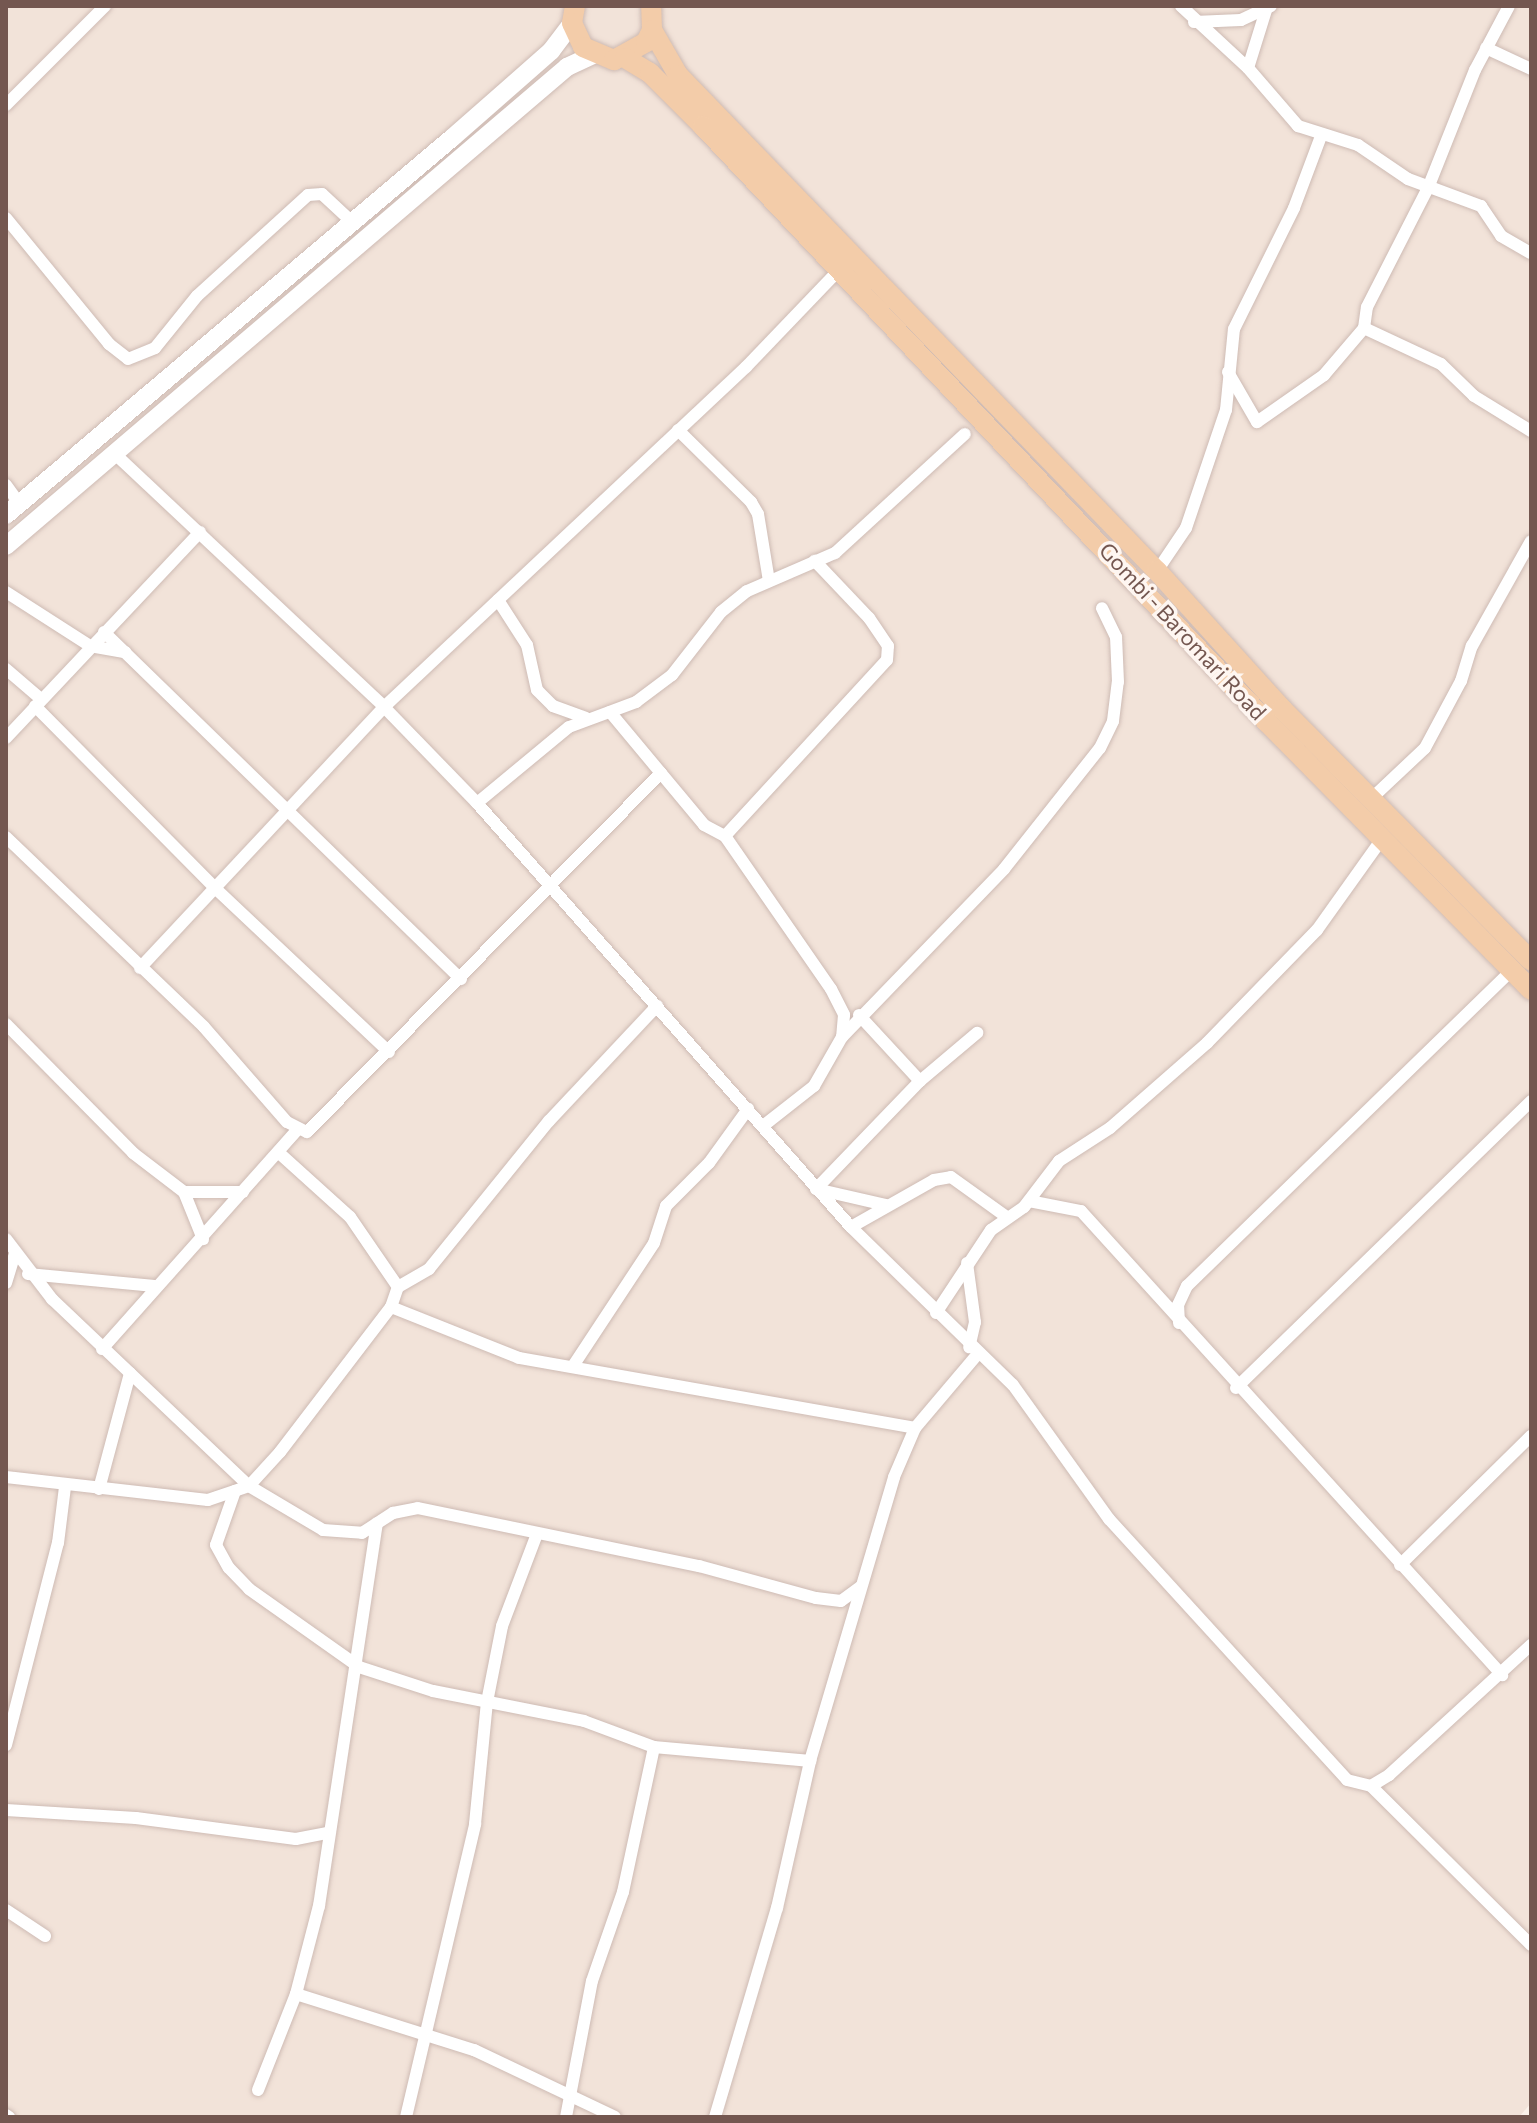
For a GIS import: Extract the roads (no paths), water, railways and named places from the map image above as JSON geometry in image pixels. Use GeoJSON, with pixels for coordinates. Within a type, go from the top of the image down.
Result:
{"type":"FeatureCollection","features":[{"type":"Feature","properties":{"kind":"main road"},"geometry":{"type":"LineString","coordinates":[[651,6],[652,30],[678,75],[846,262]]}},
{"type":"Feature","properties":{"kind":"main road"},"geometry":{"type":"LineString","coordinates":[[573,11],[576,36],[593,55]]}},
{"type":"Feature","properties":{"kind":"main road"},"geometry":{"type":"LineString","coordinates":[[13,510],[551,51],[573,11]]}},
{"type":"Feature","properties":{"kind":"main road"},"geometry":{"type":"LineString","coordinates":[[625,58],[637,51],[652,30]]}},
{"type":"Feature","properties":{"kind":"main road"},"geometry":{"type":"LineString","coordinates":[[6,546],[567,67],[593,55],[625,58],[650,73],[846,262]]}},
{"type":"Feature","properties":{"kind":"main road","name":"Gombi - Baromari Road"},"geometry":{"type":"LineString","coordinates":[[846,262],[1157,571],[1282,709],[1399,823],[1531,961]]}},
{"type":"Feature","properties":{"kind":"main road","name":"Gombi - Baromari Road"},"geometry":{"type":"LineString","coordinates":[[846,262],[1381,838],[1531,990]]}},
{"type":"Feature","properties":{"kind":"street"},"geometry":{"type":"LineString","coordinates":[[6,105],[105,6]]}},
{"type":"Feature","properties":{"kind":"street"},"geometry":{"type":"LineString","coordinates":[[1181,6],[1194,22],[1248,68],[1298,126],[1321,136],[1358,145],[1388,169],[1428,188],[1481,206],[1501,236],[1531,253]]}},
{"type":"Feature","properties":{"kind":"street"},"geometry":{"type":"LineString","coordinates":[[1227,370],[1257,422],[1324,375],[1364,328],[1367,307],[1428,188],[1486,48],[1509,6]]}},
{"type":"Feature","properties":{"kind":"street"},"geometry":{"type":"LineString","coordinates":[[1194,22],[1241,20],[1268,7]]}},
{"type":"Feature","properties":{"kind":"street"},"geometry":{"type":"LineString","coordinates":[[1248,68],[1268,7]]}},
{"type":"Feature","properties":{"kind":"street"},"geometry":{"type":"LineString","coordinates":[[1486,48],[1531,69]]}},
{"type":"Feature","properties":{"kind":"street"},"geometry":{"type":"LineString","coordinates":[[1157,571],[1186,528],[1226,410],[1227,370],[1234,329],[1294,208],[1321,136]]}},
{"type":"Feature","properties":{"kind":"street"},"geometry":{"type":"LineString","coordinates":[[6,218],[109,344],[128,359],[155,348],[197,296],[308,195],[322,194],[352,222]]}},
{"type":"Feature","properties":{"kind":"street"},"geometry":{"type":"LineString","coordinates":[[140,968],[384,707],[678,430],[846,262]]}},
{"type":"Feature","properties":{"kind":"street"},"geometry":{"type":"LineString","coordinates":[[1364,328],[1441,364],[1474,396],[1531,431]]}},
{"type":"Feature","properties":{"kind":"street"},"geometry":{"type":"LineString","coordinates":[[678,430],[751,502],[758,514],[769,581]]}},
{"type":"Feature","properties":{"kind":"street"},"geometry":{"type":"LineString","coordinates":[[477,803],[586,718],[636,702],[672,675],[721,612],[769,581],[815,561],[861,533],[965,434]]}},
{"type":"Feature","properties":{"kind":"street"},"geometry":{"type":"LineString","coordinates":[[115,454],[384,707],[477,803],[816,1189],[973,1351],[1013,1385],[1109,1519],[1347,1780],[1371,1786],[1531,1945]]}},
{"type":"Feature","properties":{"kind":"street"},"geometry":{"type":"LineString","coordinates":[[6,485],[13,510]]}},
{"type":"Feature","properties":{"kind":"street"},"geometry":{"type":"LineString","coordinates":[[6,738],[200,532]]}},
{"type":"Feature","properties":{"kind":"street"},"geometry":{"type":"LineString","coordinates":[[1373,797],[1425,748],[1461,681],[1472,646],[1531,541]]}},
{"type":"Feature","properties":{"kind":"street"},"geometry":{"type":"LineString","coordinates":[[725,836],[887,660],[888,646],[869,618],[815,561]]}},
{"type":"Feature","properties":{"kind":"street"},"geometry":{"type":"LineString","coordinates":[[6,592],[90,646],[125,652]]}},
{"type":"Feature","properties":{"kind":"street"},"geometry":{"type":"LineString","coordinates":[[498,600],[527,645],[537,690],[553,706],[586,718]]}},
{"type":"Feature","properties":{"kind":"street"},"geometry":{"type":"LineString","coordinates":[[763,1126],[814,1086],[842,1037],[1004,869],[1100,748],[1113,721],[1118,682],[1116,637],[1102,608]]}},
{"type":"Feature","properties":{"kind":"street"},"geometry":{"type":"LineString","coordinates":[[104,632],[461,979]]}},
{"type":"Feature","properties":{"kind":"street"},"geometry":{"type":"LineString","coordinates":[[6,669],[215,888],[389,1052]]}},
{"type":"Feature","properties":{"kind":"street"},"geometry":{"type":"LineString","coordinates":[[610,712],[704,825],[725,836],[816,964],[844,1015],[842,1037]]}},
{"type":"Feature","properties":{"kind":"street"},"geometry":{"type":"LineString","coordinates":[[6,837],[204,1027],[297,1130],[307,1132],[661,773]]}},
{"type":"Feature","properties":{"kind":"street"},"geometry":{"type":"LineString","coordinates":[[936,1313],[974,1249],[1029,1201],[1059,1161],[1110,1128],[1207,1043],[1317,930],[1381,838],[1399,823]]}},
{"type":"Feature","properties":{"kind":"street"},"geometry":{"type":"LineString","coordinates":[[1179,1323],[1178,1305],[1187,1286],[1512,970]]}},
{"type":"Feature","properties":{"kind":"street"},"geometry":{"type":"LineString","coordinates":[[6,1477],[65,1487],[208,1500],[249,1486],[391,1307],[398,1287],[429,1269],[549,1121],[657,1006]]}},
{"type":"Feature","properties":{"kind":"street"},"geometry":{"type":"LineString","coordinates":[[844,1015],[864,1016],[920,1081]]}},
{"type":"Feature","properties":{"kind":"street"},"geometry":{"type":"LineString","coordinates":[[6,1024],[133,1153],[184,1192],[203,1239]]}},
{"type":"Feature","properties":{"kind":"street"},"geometry":{"type":"LineString","coordinates":[[816,1189],[920,1081],[977,1033]]}},
{"type":"Feature","properties":{"kind":"street"},"geometry":{"type":"LineString","coordinates":[[1236,1388],[1531,1101]]}},
{"type":"Feature","properties":{"kind":"street"},"geometry":{"type":"LineString","coordinates":[[573,1366],[654,1243],[666,1206],[709,1163],[748,1109]]}},
{"type":"Feature","properties":{"kind":"street"},"geometry":{"type":"LineString","coordinates":[[102,1349],[154,1286],[203,1239],[297,1130]]}},
{"type":"Feature","properties":{"kind":"street"},"geometry":{"type":"LineString","coordinates":[[278,1152],[350,1217],[398,1287]]}},
{"type":"Feature","properties":{"kind":"street"},"geometry":{"type":"LineString","coordinates":[[851,1227],[886,1205],[951,1177],[1008,1218]]}},
{"type":"Feature","properties":{"kind":"street"},"geometry":{"type":"LineString","coordinates":[[816,1189],[886,1205]]}},
{"type":"Feature","properties":{"kind":"street"},"geometry":{"type":"LineString","coordinates":[[184,1192],[243,1192]]}},
{"type":"Feature","properties":{"kind":"street"},"geometry":{"type":"LineString","coordinates":[[1029,1201],[1081,1211],[1236,1388],[1502,1675]]}},
{"type":"Feature","properties":{"kind":"street"},"geometry":{"type":"LineString","coordinates":[[6,1239],[28,1274],[102,1349],[249,1486],[323,1530],[362,1533],[393,1513],[418,1508],[699,1566],[816,1598],[841,1601],[860,1587]]}},
{"type":"Feature","properties":{"kind":"street"},"geometry":{"type":"LineString","coordinates":[[6,1283],[15,1254]]}},
{"type":"Feature","properties":{"kind":"street"},"geometry":{"type":"LineString","coordinates":[[715,2117],[777,1908],[810,1761],[894,1477],[915,1428],[973,1351],[975,1322],[967,1263]]}},
{"type":"Feature","properties":{"kind":"street"},"geometry":{"type":"LineString","coordinates":[[28,1274],[154,1286]]}},
{"type":"Feature","properties":{"kind":"street"},"geometry":{"type":"LineString","coordinates":[[391,1307],[519,1358],[915,1428]]}},
{"type":"Feature","properties":{"kind":"street"},"geometry":{"type":"LineString","coordinates":[[99,1489],[130,1373]]}},
{"type":"Feature","properties":{"kind":"street"},"geometry":{"type":"LineString","coordinates":[[1400,1565],[1531,1436]]}},
{"type":"Feature","properties":{"kind":"street"},"geometry":{"type":"LineString","coordinates":[[6,1745],[58,1543],[65,1487]]}},
{"type":"Feature","properties":{"kind":"street"},"geometry":{"type":"LineString","coordinates":[[235,1491],[216,1545],[229,1568],[249,1589],[359,1667],[487,1702],[584,1721],[654,1747],[810,1761]]}},
{"type":"Feature","properties":{"kind":"street"},"geometry":{"type":"LineString","coordinates":[[258,2090],[296,1994],[319,1906],[327,1833],[359,1667],[377,1523]]}},
{"type":"Feature","properties":{"kind":"street"},"geometry":{"type":"LineString","coordinates":[[406,2117],[475,1824],[487,1702],[502,1626],[537,1534]]}},
{"type":"Feature","properties":{"kind":"street"},"geometry":{"type":"LineString","coordinates":[[1371,1786],[1502,1675],[1531,1645]]}},
{"type":"Feature","properties":{"kind":"street"},"geometry":{"type":"LineString","coordinates":[[566,2117],[592,1981],[623,1892],[654,1747]]}},
{"type":"Feature","properties":{"kind":"street"},"geometry":{"type":"LineString","coordinates":[[6,1810],[136,1818],[296,1839],[327,1833]]}},
{"type":"Feature","properties":{"kind":"street"},"geometry":{"type":"LineString","coordinates":[[6,1910],[45,1936]]}},
{"type":"Feature","properties":{"kind":"street"},"geometry":{"type":"LineString","coordinates":[[296,1994],[474,2050],[615,2117]]}}]}
